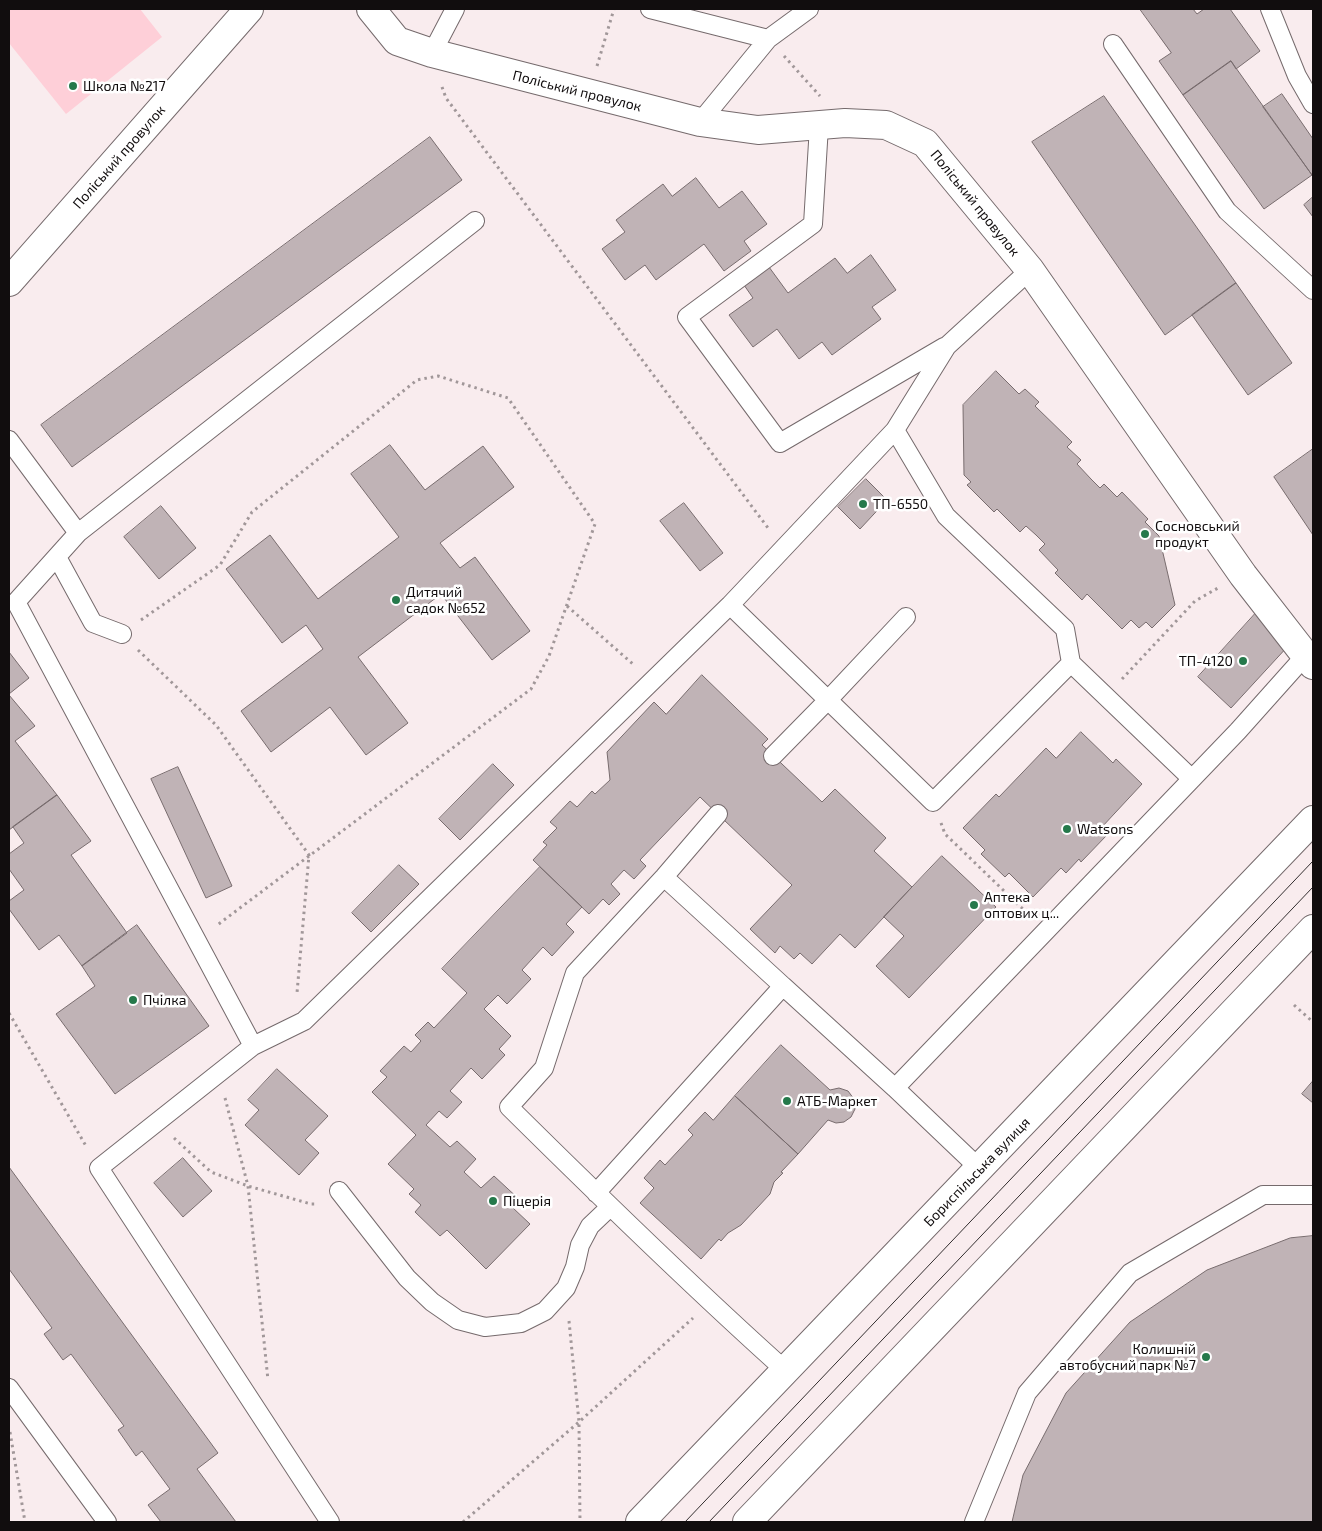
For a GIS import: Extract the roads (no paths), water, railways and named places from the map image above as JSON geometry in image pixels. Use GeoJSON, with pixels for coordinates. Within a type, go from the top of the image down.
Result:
{"type":"FeatureCollection","features":[{"type":"Feature","properties":{"kind":"main road","name":"Поліський провулок"},"geometry":{"type":"LineString","coordinates":[[9,282],[249,9]]}},
{"type":"Feature","properties":{"kind":"main road","name":"Поліський провулок"},"geometry":{"type":"LineString","coordinates":[[371,9],[397,41],[432,54],[700,122],[758,130],[832,124],[886,124],[925,143],[1030,270],[1244,576],[1309,660]]}},
{"type":"Feature","properties":{"kind":"main road","name":"Бориспільська вулиця"},"geometry":{"type":"LineString","coordinates":[[640,1522],[1313,820]]}},
{"type":"Feature","properties":{"kind":"main road"},"geometry":{"type":"LineString","coordinates":[[747,1522],[1313,929]]}},
{"type":"Feature","properties":{"kind":"lane"},"geometry":{"type":"LineString","coordinates":[[432,54],[455,9]]}},
{"type":"Feature","properties":{"kind":"lane"},"geometry":{"type":"LineString","coordinates":[[650,9],[768,39]]}},
{"type":"Feature","properties":{"kind":"lane"},"geometry":{"type":"LineString","coordinates":[[700,122],[768,39],[809,9]]}},
{"type":"Feature","properties":{"kind":"lane"},"geometry":{"type":"LineString","coordinates":[[1270,9],[1297,76],[1313,104]]}},
{"type":"Feature","properties":{"kind":"lane"},"geometry":{"type":"LineString","coordinates":[[1113,44],[1227,211],[1313,290]]}},
{"type":"Feature","properties":{"kind":"lane"},"geometry":{"type":"LineString","coordinates":[[832,124],[813,224],[687,316],[780,443],[947,346],[1030,270]]}},
{"type":"Feature","properties":{"kind":"lane"},"geometry":{"type":"LineString","coordinates":[[253,1046],[16,602],[78,534],[475,221]]}},
{"type":"Feature","properties":{"kind":"lane"},"geometry":{"type":"LineString","coordinates":[[330,1522],[99,1168],[253,1046],[304,1021],[730,605],[894,430],[947,346]]}},
{"type":"Feature","properties":{"kind":"lane"},"geometry":{"type":"LineString","coordinates":[[894,430],[946,516],[1065,629],[1071,662],[1192,779]]}},
{"type":"Feature","properties":{"kind":"lane"},"geometry":{"type":"LineString","coordinates":[[9,440],[78,534]]}},
{"type":"Feature","properties":{"kind":"lane"},"geometry":{"type":"LineString","coordinates":[[57,557],[93,623],[122,634]]}},
{"type":"Feature","properties":{"kind":"lane"},"geometry":{"type":"LineString","coordinates":[[730,605],[933,802],[1071,662]]}},
{"type":"Feature","properties":{"kind":"lane"},"geometry":{"type":"LineString","coordinates":[[773,756],[906,617]]}},
{"type":"Feature","properties":{"kind":"lane"},"geometry":{"type":"LineString","coordinates":[[895,1088],[1238,731],[1309,660]]}},
{"type":"Feature","properties":{"kind":"lane"},"geometry":{"type":"LineString","coordinates":[[718,814],[664,877],[575,973],[544,1068],[509,1107],[610,1207],[786,1371]]}},
{"type":"Feature","properties":{"kind":"lane"},"geometry":{"type":"LineString","coordinates":[[664,877],[980,1168]]}},
{"type":"Feature","properties":{"kind":"lane"},"geometry":{"type":"LineString","coordinates":[[596,1193],[783,986]]}},
{"type":"Feature","properties":{"kind":"lane"},"geometry":{"type":"LineString","coordinates":[[974,1522],[1027,1393],[1130,1273],[1263,1195],[1313,1195]]}},
{"type":"Feature","properties":{"kind":"lane"},"geometry":{"type":"LineString","coordinates":[[344,1197],[407,1278],[432,1302],[458,1320],[485,1328],[522,1324],[545,1311],[566,1288],[575,1267],[580,1246],[590,1226],[610,1207]]}},
{"type":"Feature","properties":{"kind":"lane"},"geometry":{"type":"LineString","coordinates":[[9,1388],[107,1522]]}},
{"type":"Feature","properties":{"kind":"tram line"},"geometry":{"type":"LineString","coordinates":[[685,1522],[1313,861]]}},
{"type":"Feature","properties":{"kind":"tram line"},"geometry":{"type":"LineString","coordinates":[[709,1522],[1313,887]]}},
{"type":"Feature","properties":{"kind":"place","name":"Школа №217"},"geometry":{"type":"Point","coordinates":[73,86]}},
{"type":"Feature","properties":{"kind":"place","name":"ТП-6550"},"geometry":{"type":"Point","coordinates":[863,504]}},
{"type":"Feature","properties":{"kind":"place","name":"Сосновський продукт"},"geometry":{"type":"Point","coordinates":[1145,534]}},
{"type":"Feature","properties":{"kind":"place","name":"Дитячий садок №652"},"geometry":{"type":"Point","coordinates":[396,600]}},
{"type":"Feature","properties":{"kind":"place","name":"ТП-4120"},"geometry":{"type":"Point","coordinates":[1243,661]}},
{"type":"Feature","properties":{"kind":"place","name":"Watsons"},"geometry":{"type":"Point","coordinates":[1067,829]}},
{"type":"Feature","properties":{"kind":"place","name":"Аптека оптових ц..."},"geometry":{"type":"Point","coordinates":[974,905]}},
{"type":"Feature","properties":{"kind":"place","name":"Пчілка"},"geometry":{"type":"Point","coordinates":[133,1000]}},
{"type":"Feature","properties":{"kind":"place","name":"АТБ-Маркет"},"geometry":{"type":"Point","coordinates":[787,1101]}},
{"type":"Feature","properties":{"kind":"place","name":"Піцерія"},"geometry":{"type":"Point","coordinates":[493,1201]}},
{"type":"Feature","properties":{"kind":"place","name":"Колишній автобусний парк №7"},"geometry":{"type":"Point","coordinates":[1206,1357]}}]}
